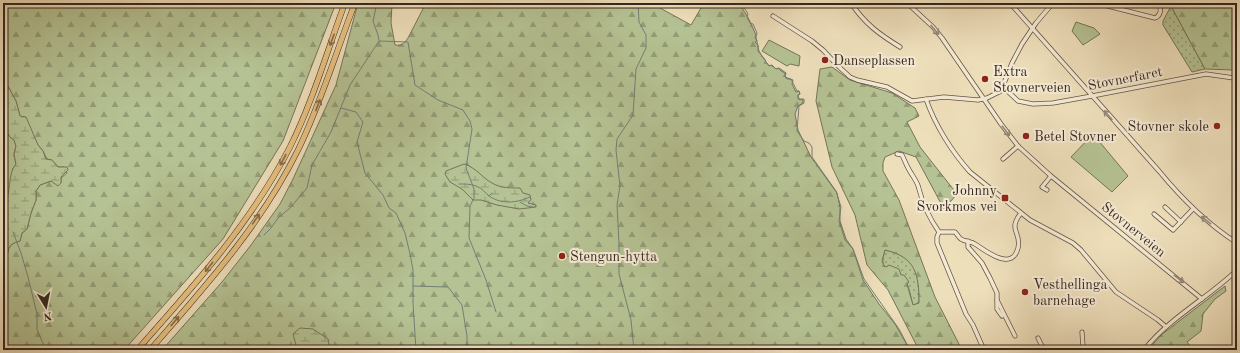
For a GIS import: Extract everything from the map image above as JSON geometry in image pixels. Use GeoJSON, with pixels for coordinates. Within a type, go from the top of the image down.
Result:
{"type":"FeatureCollection","features":[{"type":"Feature","properties":{"kind":"highway"},"geometry":{"type":"LineString","coordinates":[[137,350],[188,292],[229,241],[273,177],[304,116],[345,3]]}},
{"type":"Feature","properties":{"kind":"highway"},"geometry":{"type":"LineString","coordinates":[[150,350],[232,252],[280,183],[298,151],[312,119],[354,3]]}},
{"type":"Feature","properties":{"kind":"street"},"geometry":{"type":"LineString","coordinates":[[851,3],[875,31],[900,47]]}},
{"type":"Feature","properties":{"kind":"street","name":"Stovnerveien"},"geometry":{"type":"LineString","coordinates":[[908,3],[933,27],[942,38],[1000,124],[1018,146],[1051,176],[1202,299]]}},
{"type":"Feature","properties":{"kind":"street"},"geometry":{"type":"LineString","coordinates":[[1010,3],[1176,192],[1215,228],[1237,243]]}},
{"type":"Feature","properties":{"kind":"street"},"geometry":{"type":"LineString","coordinates":[[773,16],[812,41],[850,77],[863,82],[887,87],[912,101],[949,97],[974,100],[984,99],[998,92],[1003,87],[1015,57],[1032,28],[1053,3]]}},
{"type":"Feature","properties":{"kind":"street"},"geometry":{"type":"LineString","coordinates":[[1096,3],[1155,18],[1159,15],[1159,5],[1149,3]]}},
{"type":"Feature","properties":{"kind":"street","name":"Stovnerfaret"},"geometry":{"type":"LineString","coordinates":[[1003,87],[1015,99],[1028,104],[1053,103],[1206,74],[1234,78]]}},
{"type":"Feature","properties":{"kind":"street"},"geometry":{"type":"LineString","coordinates":[[926,99],[941,132],[966,168],[1038,225],[1066,238],[1073,243],[1116,292],[1166,327]]}},
{"type":"Feature","properties":{"kind":"street"},"geometry":{"type":"LineString","coordinates":[[1003,159],[1018,146]]}},
{"type":"Feature","properties":{"kind":"street"},"geometry":{"type":"LineString","coordinates":[[897,154],[902,155],[914,177],[930,218],[939,232]]}},
{"type":"Feature","properties":{"kind":"street"},"geometry":{"type":"LineString","coordinates":[[1047,190],[1042,187],[1051,176]]}},
{"type":"Feature","properties":{"kind":"street"},"geometry":{"type":"LineString","coordinates":[[1165,207],[1181,222]]}},
{"type":"Feature","properties":{"kind":"street"},"geometry":{"type":"LineString","coordinates":[[1154,214],[1173,230],[1193,209]]}},
{"type":"Feature","properties":{"kind":"street"},"geometry":{"type":"LineString","coordinates":[[939,232],[955,232],[960,239],[974,243],[996,257],[1003,259],[1011,257],[1015,254],[1018,248],[1014,225],[1021,213]]}},
{"type":"Feature","properties":{"kind":"street"},"geometry":{"type":"LineString","coordinates":[[939,232],[937,243],[966,314],[973,325],[984,350]]}},
{"type":"Feature","properties":{"kind":"street"},"geometry":{"type":"LineString","coordinates":[[968,241],[968,247],[982,263],[997,293],[997,307],[1002,316]]}},
{"type":"Feature","properties":{"kind":"street"},"geometry":{"type":"LineString","coordinates":[[1144,350],[1166,327],[1237,270]]}},
{"type":"Feature","properties":{"kind":"street"},"geometry":{"type":"LineString","coordinates":[[997,300],[1015,336]]}},
{"type":"Feature","properties":{"kind":"street"},"geometry":{"type":"LineString","coordinates":[[1082,332],[1085,350]]}},
{"type":"Feature","properties":{"kind":"street"},"geometry":{"type":"LineString","coordinates":[[1038,338],[1044,350]]}},
{"type":"Feature","properties":{"kind":"green space"},"geometry":{"type":"Polygon","coordinates":[[[3,3],[336,3],[283,141],[223,239],[124,350],[3,350],[3,287],[7,253],[12,244],[20,241],[22,233],[27,229],[36,200],[36,191],[40,185],[51,181],[61,183],[61,178],[67,173],[64,167],[58,167],[52,160],[47,159],[20,116],[16,101],[3,77],[3,3]]]}},
{"type":"Feature","properties":{"kind":"green space"},"geometry":{"type":"Polygon","coordinates":[[[358,3],[392,3],[391,23],[395,45],[399,45],[403,44],[407,40],[426,3],[651,3],[691,25],[704,3],[736,3],[745,13],[750,22],[756,35],[755,37],[757,41],[755,42],[758,45],[758,51],[766,61],[764,63],[767,63],[769,66],[772,65],[776,69],[779,68],[786,73],[785,77],[793,80],[792,84],[796,92],[799,91],[800,94],[798,95],[798,99],[803,100],[803,103],[798,106],[795,114],[798,130],[811,157],[837,193],[840,207],[840,221],[846,239],[853,249],[863,280],[895,324],[910,350],[329,350],[328,339],[296,345],[302,350],[162,350],[222,282],[280,204],[336,85],[358,3]]]}},
{"type":"Feature","properties":{"kind":"green space"},"geometry":{"type":"Polygon","coordinates":[[[1172,3],[1221,3],[1224,8],[1237,4],[1237,67],[1233,70],[1205,69],[1171,6],[1172,3]]]}},
{"type":"Feature","properties":{"kind":"green space"},"geometry":{"type":"Polygon","coordinates":[[[1171,6],[1205,69],[1192,72],[1163,25],[1163,21],[1171,6]]]}},
{"type":"Feature","properties":{"kind":"green space"},"geometry":{"type":"Polygon","coordinates":[[[1076,22],[1094,28],[1100,34],[1083,45],[1072,31],[1076,22]]]}},
{"type":"Feature","properties":{"kind":"green space"},"geometry":{"type":"Polygon","coordinates":[[[769,40],[800,56],[799,66],[790,64],[787,66],[762,51],[769,40]]]}},
{"type":"Feature","properties":{"kind":"green space"},"geometry":{"type":"Polygon","coordinates":[[[832,67],[850,80],[892,93],[915,108],[919,116],[907,122],[920,147],[957,194],[944,209],[916,157],[899,151],[885,157],[883,171],[899,200],[935,297],[962,350],[919,350],[888,290],[867,265],[855,215],[832,167],[816,101],[820,69],[832,67]],[[885,250],[882,261],[884,266],[886,267],[889,265],[899,269],[901,275],[904,275],[909,282],[907,284],[913,305],[919,303],[918,284],[914,269],[909,262],[895,253],[885,250]]]}},
{"type":"Feature","properties":{"kind":"green space"},"geometry":{"type":"Polygon","coordinates":[[[3,77],[16,101],[20,116],[26,117],[38,145],[43,151],[46,159],[52,160],[58,167],[67,167],[68,170],[61,177],[61,183],[58,186],[51,181],[40,185],[36,191],[36,200],[27,229],[22,233],[20,241],[12,244],[7,253],[3,287],[3,209],[8,197],[11,173],[16,164],[14,154],[16,146],[14,140],[6,130],[4,122],[3,77]]]}},
{"type":"Feature","properties":{"kind":"green space"},"geometry":{"type":"Polygon","coordinates":[[[3,122],[7,134],[14,140],[16,146],[14,154],[16,165],[13,168],[9,194],[3,209],[3,122]]]}},
{"type":"Feature","properties":{"kind":"green space"},"geometry":{"type":"Polygon","coordinates":[[[1093,134],[1128,176],[1112,192],[1071,157],[1093,134]]]}},
{"type":"Feature","properties":{"kind":"green space"},"geometry":{"type":"Polygon","coordinates":[[[464,164],[495,185],[520,188],[523,193],[530,195],[531,200],[528,203],[536,205],[536,207],[519,209],[481,200],[473,200],[462,189],[450,182],[445,174],[446,171],[464,164]]]}},
{"type":"Feature","properties":{"kind":"green space"},"geometry":{"type":"Polygon","coordinates":[[[885,250],[904,257],[914,268],[917,275],[919,303],[913,305],[908,286],[902,276],[898,272],[884,266],[883,258],[885,250]]]}},
{"type":"Feature","properties":{"kind":"green space"},"geometry":{"type":"Polygon","coordinates":[[[1225,286],[1226,291],[1215,299],[1203,314],[1201,331],[1187,342],[1193,350],[1148,350],[1161,335],[1225,286]]]}},
{"type":"Feature","properties":{"kind":"green space"},"geometry":{"type":"Polygon","coordinates":[[[300,328],[313,329],[328,339],[330,350],[302,350],[296,345],[293,334],[300,328]]]}},
{"type":"Feature","properties":{"kind":"waterway"},"geometry":{"type":"LineString","coordinates":[[377,3],[373,21],[379,40]]}},
{"type":"Feature","properties":{"kind":"waterway"},"geometry":{"type":"LineString","coordinates":[[634,350],[631,320],[619,274],[617,205],[620,186],[616,150],[617,139],[633,115],[636,69],[646,48],[646,35],[639,22],[638,3]]}},
{"type":"Feature","properties":{"kind":"waterway"},"geometry":{"type":"LineString","coordinates":[[740,3],[740,6],[745,9],[748,14],[747,17],[750,23],[753,24],[757,33],[756,37],[759,51],[762,56],[769,66],[771,65],[776,69],[778,68],[785,73],[785,77],[787,79],[791,79],[797,91],[799,91],[799,99],[804,99],[804,103],[799,106],[797,131],[804,141],[809,143],[812,147],[812,157],[836,191],[841,207],[839,221],[845,240],[853,249],[864,279],[899,329],[910,350]]}},
{"type":"Feature","properties":{"kind":"waterway"},"geometry":{"type":"LineString","coordinates":[[379,41],[408,42],[415,85],[438,100],[463,110],[470,121],[472,129],[466,168],[474,189],[474,198],[470,206],[469,238],[486,280],[496,312]]}},
{"type":"Feature","properties":{"kind":"waterway"},"geometry":{"type":"LineString","coordinates":[[264,235],[307,188],[312,165],[331,132],[350,85],[379,41]]}},
{"type":"Feature","properties":{"kind":"waterway"},"geometry":{"type":"LineString","coordinates":[[341,108],[356,112],[363,122],[357,142],[365,173],[383,195],[389,208],[396,213],[405,233],[413,270],[413,303],[416,350]]}},
{"type":"Feature","properties":{"kind":"waterway"},"geometry":{"type":"LineString","coordinates":[[459,184],[469,184],[481,188],[493,198],[503,202],[520,201],[530,197]]}},
{"type":"Feature","properties":{"kind":"waterway"},"geometry":{"type":"LineString","coordinates":[[489,196],[492,193]]}},
{"type":"Feature","properties":{"kind":"waterway"},"geometry":{"type":"LineString","coordinates":[[520,202],[527,206],[533,207]]}},
{"type":"Feature","properties":{"kind":"waterway"},"geometry":{"type":"LineString","coordinates":[[13,232],[28,277],[37,314],[37,330],[46,350]]}},
{"type":"Feature","properties":{"kind":"waterway"},"geometry":{"type":"LineString","coordinates":[[413,286],[448,287],[462,305],[467,336],[467,350]]}},
{"type":"Feature","properties":{"kind":"place","name":"Danseplassen"},"geometry":{"type":"Point","coordinates":[825,60]}},
{"type":"Feature","properties":{"kind":"place","name":"Extra Stovnerveien"},"geometry":{"type":"Point","coordinates":[985,79]}},
{"type":"Feature","properties":{"kind":"place","name":"Stovner skole"},"geometry":{"type":"Point","coordinates":[1217,126]}},
{"type":"Feature","properties":{"kind":"place","name":"Betel Stovner"},"geometry":{"type":"Point","coordinates":[1026,136]}},
{"type":"Feature","properties":{"kind":"place","name":"Johnny Svorkmos vei"},"geometry":{"type":"Point","coordinates":[1005,198]}},
{"type":"Feature","properties":{"kind":"place","name":"Stengun-hytta"},"geometry":{"type":"Point","coordinates":[562,256]}},
{"type":"Feature","properties":{"kind":"place","name":"Vesthellinga barnehage"},"geometry":{"type":"Point","coordinates":[1025,292]}}]}
